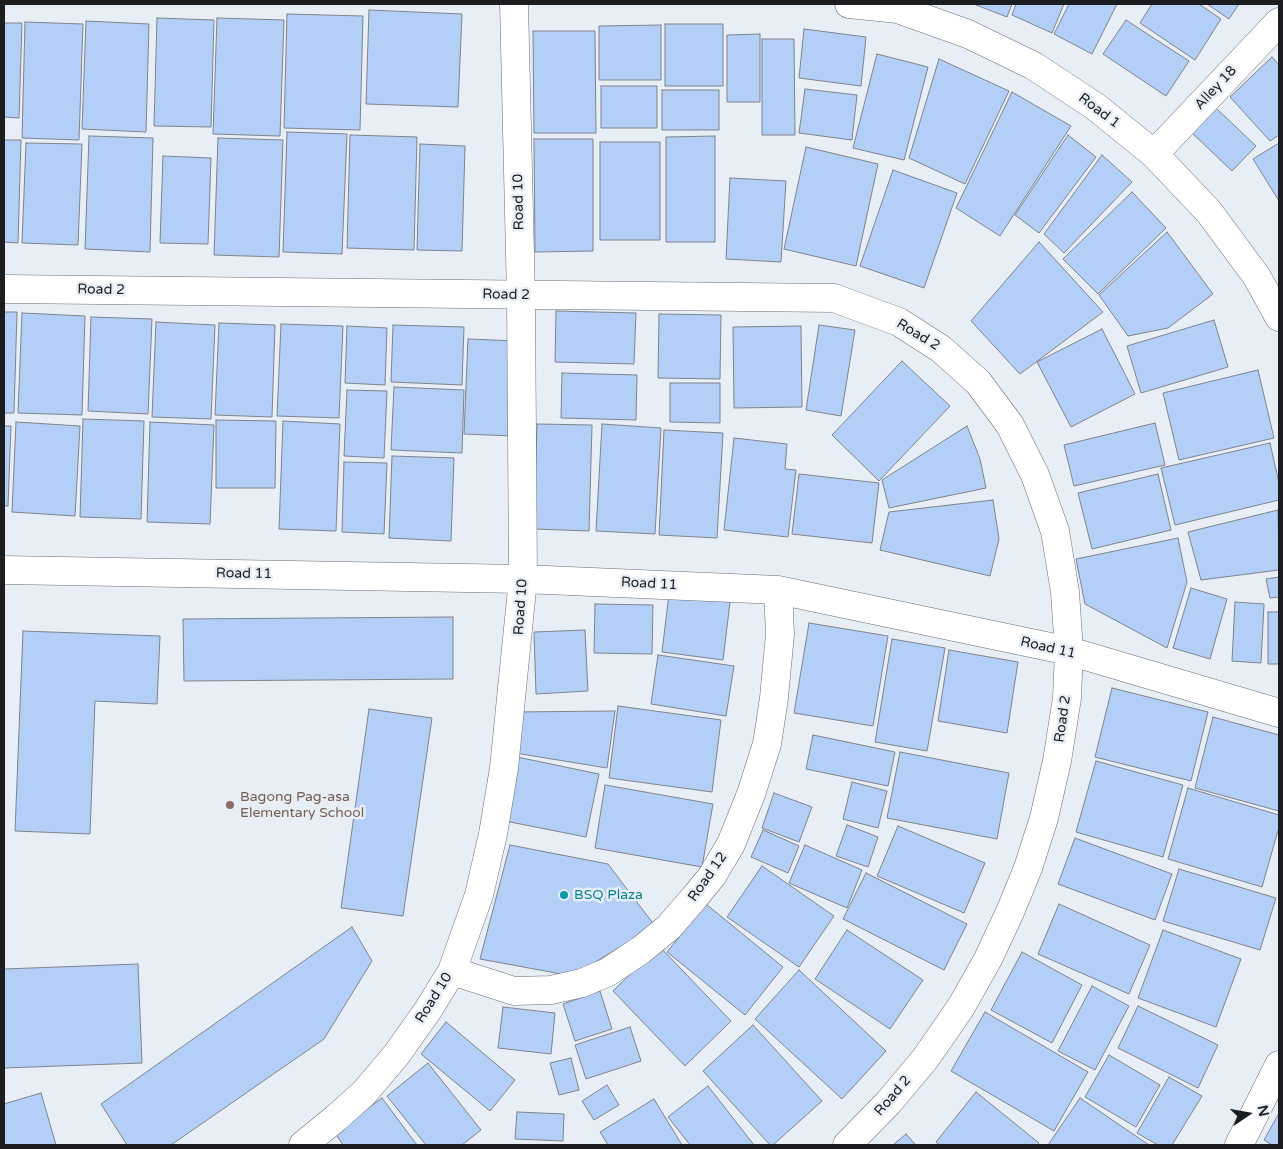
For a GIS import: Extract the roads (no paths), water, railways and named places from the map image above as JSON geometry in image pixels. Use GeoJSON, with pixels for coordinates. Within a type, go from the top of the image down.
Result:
{"type":"FeatureCollection","features":[{"type":"Feature","properties":{"kind":"street","name":"Road 10"},"geometry":{"type":"LineString","coordinates":[[303,1145],[364,1093],[397,1054],[428,1010],[452,971],[479,895],[494,834],[504,768],[523,579],[522,296],[514,4]]}},
{"type":"Feature","properties":{"kind":"street","name":"Road 1"},"geometry":{"type":"LineString","coordinates":[[849,4],[898,9],[968,34],[1034,66],[1096,107],[1154,154],[1209,212],[1257,277],[1279,317]]}},
{"type":"Feature","properties":{"kind":"street","name":"Alley 18"},"geometry":{"type":"LineString","coordinates":[[1154,154],[1279,22]]}},
{"type":"Feature","properties":{"kind":"street","name":"Road 2"},"geometry":{"type":"LineString","coordinates":[[4,289],[834,298],[899,322],[941,349],[978,382],[1010,425],[1035,475],[1055,532],[1064,592],[1069,652],[1067,698],[1057,761],[1041,826],[1028,868],[988,959],[961,1007],[925,1059],[888,1104],[847,1145]]}},
{"type":"Feature","properties":{"kind":"street","name":"Road 11"},"geometry":{"type":"LineString","coordinates":[[4,570],[523,579],[778,590],[1069,652],[1279,713]]}},
{"type":"Feature","properties":{"kind":"street","name":"Road 12"},"geometry":{"type":"LineString","coordinates":[[452,971],[514,991],[551,990],[582,983],[608,972],[641,950],[669,926],[694,898],[712,876],[731,844],[751,794],[767,744],[774,698],[780,634],[778,590]]}},
{"type":"Feature","properties":{"kind":"street"},"geometry":{"type":"LineString","coordinates":[[1239,1145],[1279,1065]]}},
{"type":"Feature","properties":{"kind":"place","name":"Bagong Pag-asa Elementary School"},"geometry":{"type":"Point","coordinates":[230,805]}},
{"type":"Feature","properties":{"kind":"place","name":"BSQ Plaza"},"geometry":{"type":"Point","coordinates":[564,895]}}]}
